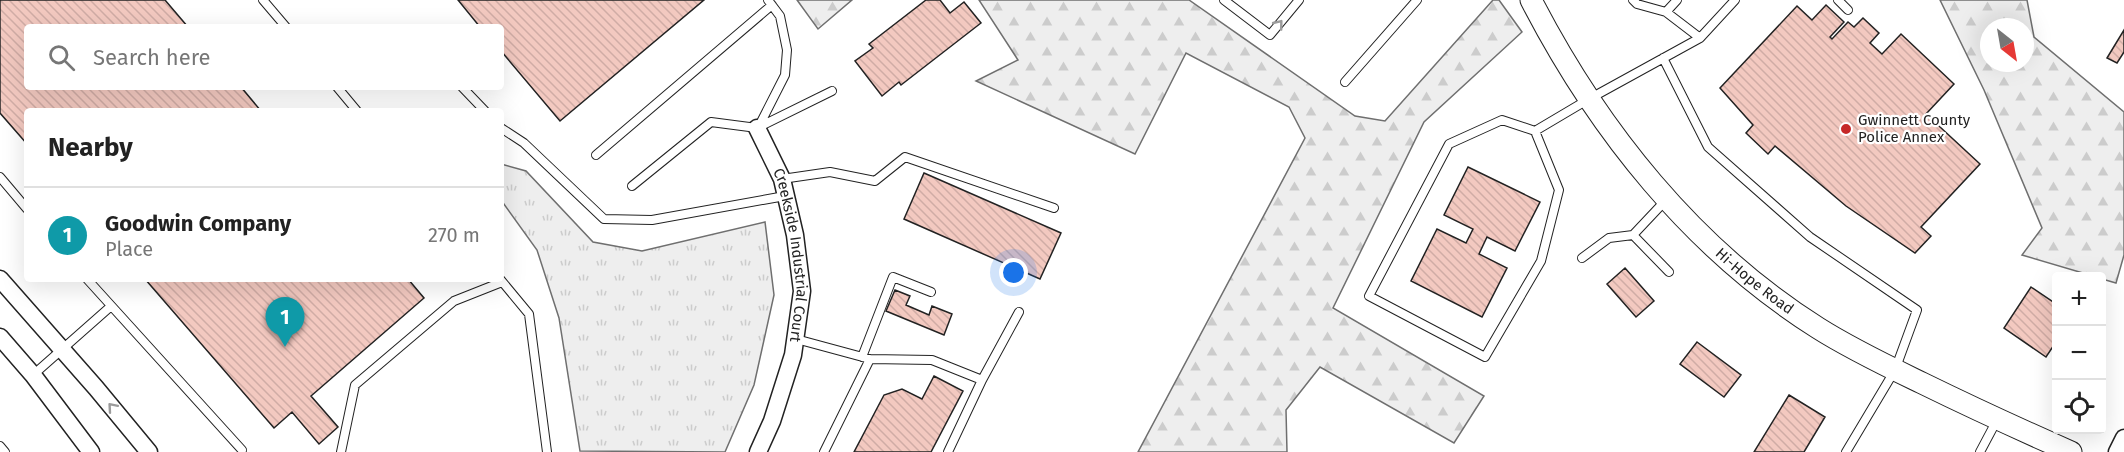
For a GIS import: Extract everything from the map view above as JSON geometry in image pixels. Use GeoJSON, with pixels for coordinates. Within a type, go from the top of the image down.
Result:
{"type":"FeatureCollection","features":[{"type":"Feature","properties":{"kind":"street","name":"Hi-Hope Road"},"geometry":{"type":"LineString","coordinates":[[1531,0],[1556,50],[1589,99],[1656,189],[1692,227],[1772,296],[1818,328],[1895,370],[1997,420],[2071,452]]}},
{"type":"Feature","properties":{"kind":"street","name":"Creekside Industrial Court"},"geometry":{"type":"LineString","coordinates":[[757,128],[783,188],[795,235],[802,291],[794,356],[772,421],[758,452]]}},
{"type":"Feature","properties":{"kind":"street"},"geometry":{"type":"LineString","coordinates":[[0,279],[149,452]]}},
{"type":"Feature","properties":{"kind":"street"},"geometry":{"type":"LineString","coordinates":[[0,337],[33,375],[91,452]]}},
{"type":"Feature","properties":{"kind":"street"},"geometry":{"type":"LineString","coordinates":[[2117,452],[2124,438]]}},
{"type":"Feature","properties":{"kind":"lane"},"geometry":{"type":"LineString","coordinates":[[263,0],[283,24]]}},
{"type":"Feature","properties":{"kind":"lane"},"geometry":{"type":"LineString","coordinates":[[1230,2],[1270,35],[1299,0]]}},
{"type":"Feature","properties":{"kind":"lane"},"geometry":{"type":"LineString","coordinates":[[1346,82],[1417,0]]}},
{"type":"Feature","properties":{"kind":"lane"},"geometry":{"type":"LineString","coordinates":[[1633,0],[1637,4],[1666,12],[1700,38]]}},
{"type":"Feature","properties":{"kind":"lane"},"geometry":{"type":"LineString","coordinates":[[1666,12],[1677,0]]}},
{"type":"Feature","properties":{"kind":"lane"},"geometry":{"type":"LineString","coordinates":[[1534,131],[1559,190],[1541,261],[1485,357],[1370,296],[1449,144],[1502,120],[1534,131],[1700,38],[1736,0]]}},
{"type":"Feature","properties":{"kind":"lane"},"geometry":{"type":"LineString","coordinates":[[1838,0],[1848,10]]}},
{"type":"Feature","properties":{"kind":"lane"},"geometry":{"type":"LineString","coordinates":[[596,155],[770,2],[780,16],[787,50],[785,75],[757,128]]}},
{"type":"Feature","properties":{"kind":"lane"},"geometry":{"type":"LineString","coordinates":[[1663,58],[1708,147],[1810,237],[1917,309],[1895,370],[1846,452]]}},
{"type":"Feature","properties":{"kind":"lane"},"geometry":{"type":"LineString","coordinates":[[340,90],[354,108]]}},
{"type":"Feature","properties":{"kind":"lane"},"geometry":{"type":"LineString","coordinates":[[465,90],[482,108]]}},
{"type":"Feature","properties":{"kind":"lane"},"geometry":{"type":"LineString","coordinates":[[632,186],[711,122],[757,128],[832,91]]}},
{"type":"Feature","properties":{"kind":"lane"},"geometry":{"type":"LineString","coordinates":[[504,130],[524,143],[604,219],[652,220],[783,188],[830,172],[875,181],[905,157],[1054,208]]}},
{"type":"Feature","properties":{"kind":"lane"},"geometry":{"type":"LineString","coordinates":[[0,177],[24,205]]}},
{"type":"Feature","properties":{"kind":"lane"},"geometry":{"type":"LineString","coordinates":[[1582,258],[1609,238],[1633,235],[1666,200]]}},
{"type":"Feature","properties":{"kind":"lane"},"geometry":{"type":"LineString","coordinates":[[1633,235],[1669,272]]}},
{"type":"Feature","properties":{"kind":"lane"},"geometry":{"type":"LineString","coordinates":[[824,452],[866,358],[893,277],[931,292]]}},
{"type":"Feature","properties":{"kind":"lane"},"geometry":{"type":"LineString","coordinates":[[89,282],[242,450]]}},
{"type":"Feature","properties":{"kind":"lane"},"geometry":{"type":"LineString","coordinates":[[341,452],[356,385],[454,301],[497,282]]}},
{"type":"Feature","properties":{"kind":"lane"},"geometry":{"type":"LineString","coordinates":[[503,282],[529,314],[547,452]]}},
{"type":"Feature","properties":{"kind":"lane"},"geometry":{"type":"LineString","coordinates":[[33,375],[110,307]]}},
{"type":"Feature","properties":{"kind":"lane"},"geometry":{"type":"LineString","coordinates":[[948,452],[982,380],[1019,312]]}},
{"type":"Feature","properties":{"kind":"lane"},"geometry":{"type":"LineString","coordinates":[[796,339],[866,358],[932,360],[982,380]]}},
{"type":"Feature","properties":{"kind":"lane"},"geometry":{"type":"LineString","coordinates":[[1980,452],[1997,420]]}},
{"type":"Feature","properties":{"kind":"lane"},"geometry":{"type":"LineString","coordinates":[[0,446],[5,452]]}},
{"type":"Feature","properties":{"kind":"green space"},"geometry":{"type":"Polygon","coordinates":[[[797,0],[852,0],[818,29],[797,0]]]}},
{"type":"Feature","properties":{"kind":"green space"},"geometry":{"type":"Polygon","coordinates":[[[979,0],[1189,0],[1355,116],[1385,121],[1493,0],[1499,0],[1522,32],[1424,122],[1333,308],[1484,396],[1454,443],[1320,367],[1286,410],[1287,452],[1138,452],[1305,138],[1289,107],[1186,53],[1135,154],[976,81],[1018,60],[979,0]]]}},
{"type":"Feature","properties":{"kind":"green space"},"geometry":{"type":"Polygon","coordinates":[[[1940,0],[2027,0],[2030,18],[1980,18],[1980,72],[2034,72],[2034,37],[2124,112],[2124,255],[2116,283],[2106,280],[2106,272],[2079,272],[2022,255],[2042,228],[1984,90],[1940,0]]]}},
{"type":"Feature","properties":{"kind":"green space"},"geometry":{"type":"Polygon","coordinates":[[[504,165],[526,171],[593,242],[642,251],[765,222],[774,295],[754,385],[725,452],[580,451],[559,318],[537,250],[504,204],[504,165]]]}},
{"type":"Feature","properties":{"kind":"building"},"geometry":{"type":"Polygon","coordinates":[[[0,0],[165,0],[185,24],[24,24],[24,90],[244,90],[258,108],[24,108],[24,141],[0,113],[0,0]]]}},
{"type":"Feature","properties":{"kind":"building"},"geometry":{"type":"Polygon","coordinates":[[[458,0],[704,0],[560,121],[504,55],[504,24],[478,24],[458,0]]]}},
{"type":"Feature","properties":{"kind":"building"},"geometry":{"type":"Polygon","coordinates":[[[926,0],[940,0],[950,13],[964,2],[981,23],[901,85],[899,82],[882,96],[855,61],[873,48],[869,44],[926,0]]]}},
{"type":"Feature","properties":{"kind":"building","name":"Gwinnett County Police Annex"},"geometry":{"type":"Polygon","coordinates":[[[1826,5],[1844,22],[1830,37],[1832,39],[1848,22],[1854,27],[1863,18],[1879,33],[1870,43],[1882,54],[1901,34],[1954,84],[1926,114],[1980,164],[1921,227],[1931,236],[1915,253],[1846,206],[1775,146],[1768,154],[1746,133],[1753,125],[1720,88],[1797,6],[1812,20],[1826,5]]]}},
{"type":"Feature","properties":{"kind":"building"},"geometry":{"type":"Polygon","coordinates":[[[2124,30],[2124,52],[2117,63],[2107,58],[2124,30]]]}},
{"type":"Feature","properties":{"kind":"building"},"geometry":{"type":"Polygon","coordinates":[[[1468,167],[1540,202],[1515,251],[1487,237],[1479,254],[1507,268],[1482,317],[1411,281],[1437,229],[1466,243],[1473,229],[1444,215],[1468,167]]]}},
{"type":"Feature","properties":{"kind":"building"},"geometry":{"type":"Polygon","coordinates":[[[924,173],[1061,233],[1040,279],[904,219],[924,173]]]}},
{"type":"Feature","properties":{"kind":"building"},"geometry":{"type":"Polygon","coordinates":[[[1625,268],[1654,301],[1636,317],[1607,284],[1625,268]]]}},
{"type":"Feature","properties":{"kind":"building"},"geometry":{"type":"Polygon","coordinates":[[[148,282],[411,282],[424,298],[311,396],[338,427],[319,444],[292,412],[274,428],[148,282]]]}},
{"type":"Feature","properties":{"kind":"building"},"geometry":{"type":"Polygon","coordinates":[[[2031,287],[2052,301],[2052,348],[2046,357],[2004,328],[2031,287]]]}},
{"type":"Feature","properties":{"kind":"building"},"geometry":{"type":"Polygon","coordinates":[[[895,290],[910,296],[906,305],[929,315],[932,306],[952,314],[944,335],[886,311],[895,290]]]}},
{"type":"Feature","properties":{"kind":"building"},"geometry":{"type":"Polygon","coordinates":[[[1697,342],[1741,375],[1724,397],[1680,364],[1697,342]]]}},
{"type":"Feature","properties":{"kind":"building"},"geometry":{"type":"Polygon","coordinates":[[[934,376],[963,391],[931,452],[854,452],[884,395],[902,389],[922,399],[934,376]]]}},
{"type":"Feature","properties":{"kind":"building"},"geometry":{"type":"Polygon","coordinates":[[[1789,395],[1825,417],[1804,452],[1754,452],[1789,395]]]}},
{"type":"Feature","properties":{"kind":"place","name":"Gwinnett County Police Annex"},"geometry":{"type":"Point","coordinates":[1846,129]}},
{"type":"Feature","properties":{"kind":"place","name":"Goodwin Company"},"geometry":{"type":"Point","coordinates":[285,347]}}]}
